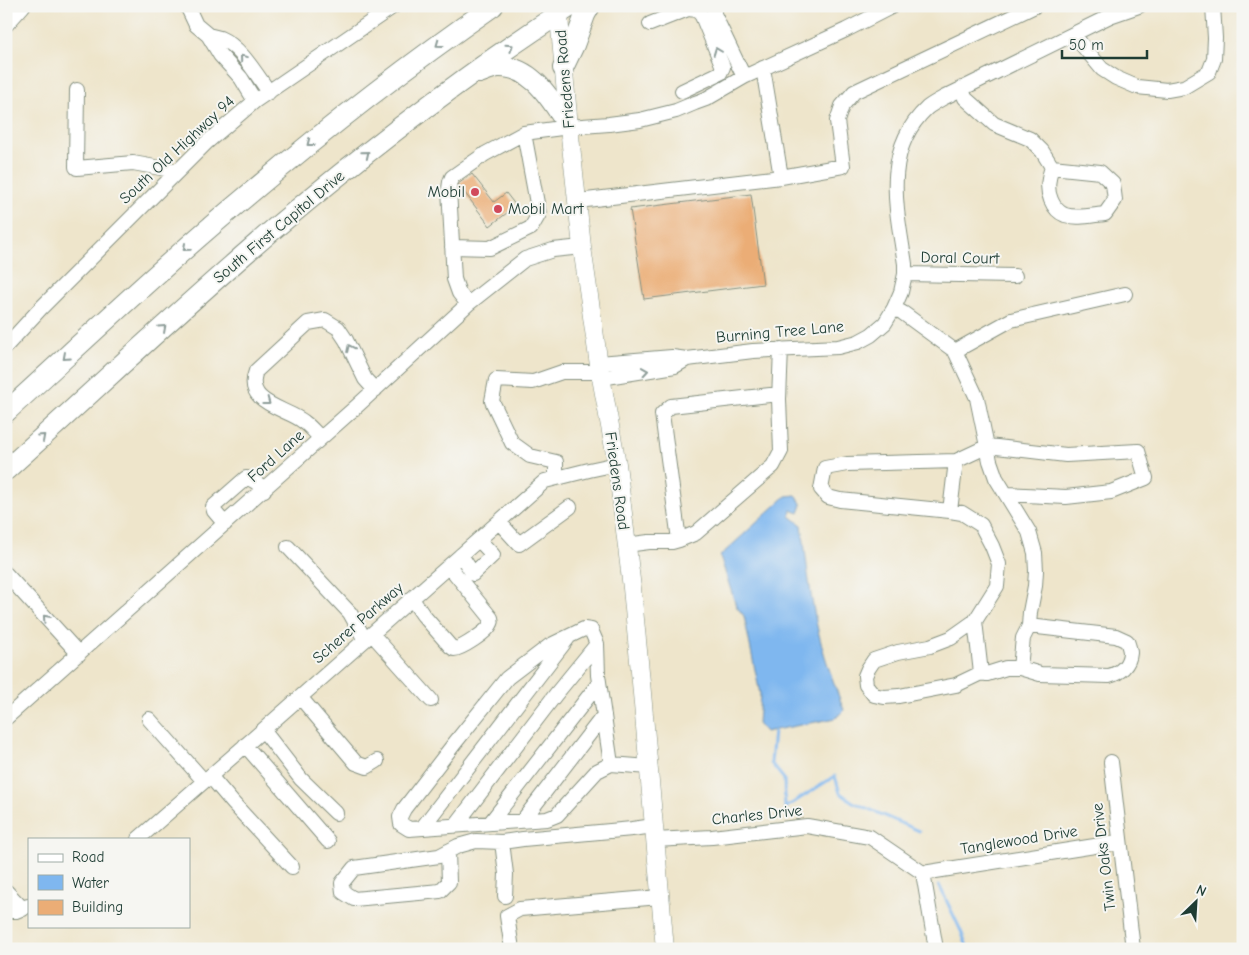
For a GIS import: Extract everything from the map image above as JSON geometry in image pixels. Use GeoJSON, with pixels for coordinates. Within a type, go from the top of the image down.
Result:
{"type":"FeatureCollection","features":[{"type":"Feature","properties":{"kind":"highway"},"geometry":{"type":"LineString","coordinates":[[461,29],[477,6]]}},
{"type":"Feature","properties":{"kind":"highway"},"geometry":{"type":"LineString","coordinates":[[6,412],[246,196],[363,102],[493,6]]}},
{"type":"Feature","properties":{"kind":"highway"},"geometry":{"type":"LineString","coordinates":[[564,68],[590,6]]}},
{"type":"Feature","properties":{"kind":"highway","name":"South First Capitol Drive"},"geometry":{"type":"LineString","coordinates":[[6,470],[274,229],[385,139],[563,9]]}},
{"type":"Feature","properties":{"kind":"highway"},"geometry":{"type":"LineString","coordinates":[[470,76],[496,67],[508,67],[518,70],[529,76],[546,93],[569,126]]}},
{"type":"Feature","properties":{"kind":"main road","name":"Friedens Road"},"geometry":{"type":"LineString","coordinates":[[563,9],[564,68],[582,247],[600,371],[617,464],[639,663],[665,949]]}},
{"type":"Feature","properties":{"kind":"street"},"geometry":{"type":"LineString","coordinates":[[6,25],[22,6]]}},
{"type":"Feature","properties":{"kind":"street"},"geometry":{"type":"LineString","coordinates":[[187,6],[196,25],[208,35],[220,55],[241,78],[255,102]]}},
{"type":"Feature","properties":{"kind":"street","name":"South Old Highway 94"},"geometry":{"type":"LineString","coordinates":[[6,346],[41,308],[206,143],[255,102],[394,6]]}},
{"type":"Feature","properties":{"kind":"street"},"geometry":{"type":"LineString","coordinates":[[714,6],[714,14],[744,77]]}},
{"type":"Feature","properties":{"kind":"street"},"geometry":{"type":"LineString","coordinates":[[468,304],[459,293],[454,279],[449,190],[452,177],[485,154],[524,133],[569,126],[640,120],[676,111],[706,99],[744,77],[893,6]]}},
{"type":"Feature","properties":{"kind":"street"},"geometry":{"type":"LineString","coordinates":[[578,201],[781,177],[843,166],[837,121],[842,106],[854,92],[1036,6]]}},
{"type":"Feature","properties":{"kind":"street","name":"Burning Tree Lane"},"geometry":{"type":"LineString","coordinates":[[556,478],[556,462],[530,456],[512,443],[492,401],[496,380],[533,382],[562,372],[674,366],[687,359],[752,350],[838,346],[858,342],[885,323],[901,292],[905,264],[895,196],[895,174],[907,133],[928,108],[943,98],[1110,16],[1140,6]]}},
{"type":"Feature","properties":{"kind":"street"},"geometry":{"type":"LineString","coordinates":[[1073,34],[1102,70],[1137,86],[1167,90],[1184,86],[1209,72],[1214,59],[1213,6]]}},
{"type":"Feature","properties":{"kind":"street"},"geometry":{"type":"LineString","coordinates":[[650,24],[688,9],[697,10],[702,16],[723,67],[720,73],[682,92]]}},
{"type":"Feature","properties":{"kind":"street"},"geometry":{"type":"LineString","coordinates":[[208,35],[220,38],[238,51],[269,92]]}},
{"type":"Feature","properties":{"kind":"street"},"geometry":{"type":"LineString","coordinates":[[763,68],[781,177]]}},
{"type":"Feature","properties":{"kind":"street"},"geometry":{"type":"LineString","coordinates":[[962,88],[965,98],[994,124],[1030,139],[1052,167]]}},
{"type":"Feature","properties":{"kind":"street"},"geometry":{"type":"LineString","coordinates":[[77,90],[77,168],[133,162],[177,171]]}},
{"type":"Feature","properties":{"kind":"street"},"geometry":{"type":"LineString","coordinates":[[452,247],[490,248],[531,228],[539,214],[524,133]]}},
{"type":"Feature","properties":{"kind":"street"},"geometry":{"type":"LineString","coordinates":[[1052,167],[1100,172],[1113,184],[1115,200],[1105,214],[1066,216],[1057,210],[1049,195],[1048,180],[1052,167]]}},
{"type":"Feature","properties":{"kind":"street","name":"Ford Lane"},"geometry":{"type":"LineString","coordinates":[[6,718],[264,490],[468,304],[525,259],[553,250],[582,247]]}},
{"type":"Feature","properties":{"kind":"street","name":"Doral Court"},"geometry":{"type":"LineString","coordinates":[[905,274],[1015,276]]}},
{"type":"Feature","properties":{"kind":"street"},"geometry":{"type":"LineString","coordinates":[[955,351],[1011,320],[1125,294]]}},
{"type":"Feature","properties":{"kind":"street"},"geometry":{"type":"LineString","coordinates":[[894,308],[955,351],[977,398],[990,461],[996,478],[1029,532],[1035,553],[1036,571],[1029,626],[1023,638],[1020,668]]}},
{"type":"Feature","properties":{"kind":"street"},"geometry":{"type":"LineString","coordinates":[[321,438],[303,421],[269,405],[254,386],[256,371],[308,323],[324,320],[338,328],[365,379],[375,390]]}},
{"type":"Feature","properties":{"kind":"street"},"geometry":{"type":"LineString","coordinates":[[626,545],[672,542],[696,533],[773,466],[781,451],[779,394],[781,349]]}},
{"type":"Feature","properties":{"kind":"street"},"geometry":{"type":"LineString","coordinates":[[680,540],[662,414],[671,406],[779,394]]}},
{"type":"Feature","properties":{"kind":"street"},"geometry":{"type":"LineString","coordinates":[[1007,494],[1066,497],[1111,492],[1146,478],[1138,451],[1066,455],[988,446],[956,461],[847,464],[825,468],[821,489],[828,497],[840,500],[962,513],[981,525],[999,564],[997,586],[975,621],[951,638],[930,646],[898,652],[874,660],[865,676],[866,685],[874,695],[884,698],[956,685],[981,673],[987,674],[1006,668],[1020,668],[1040,674],[1109,676],[1119,673],[1126,665],[1130,652],[1127,641],[1116,636],[1029,626]]}},
{"type":"Feature","properties":{"kind":"street"},"geometry":{"type":"LineString","coordinates":[[950,511],[956,461]]}},
{"type":"Feature","properties":{"kind":"street","name":"Scherer Parkway"},"geometry":{"type":"LineString","coordinates":[[140,838],[155,832],[207,778],[545,481],[617,464]]}},
{"type":"Feature","properties":{"kind":"street"},"geometry":{"type":"LineString","coordinates":[[225,524],[213,507],[246,478],[257,482],[264,490]]}},
{"type":"Feature","properties":{"kind":"street"},"geometry":{"type":"LineString","coordinates":[[499,522],[519,544],[570,507]]}},
{"type":"Feature","properties":{"kind":"street"},"geometry":{"type":"LineString","coordinates":[[460,556],[473,574],[493,555],[478,540]]}},
{"type":"Feature","properties":{"kind":"street"},"geometry":{"type":"LineString","coordinates":[[288,547],[350,613],[369,637],[431,700]]}},
{"type":"Feature","properties":{"kind":"street"},"geometry":{"type":"LineString","coordinates":[[412,599],[423,615],[454,649],[465,646],[489,627],[492,622],[491,618],[449,566]]}},
{"type":"Feature","properties":{"kind":"street"},"geometry":{"type":"LineString","coordinates":[[6,574],[79,654]]}},
{"type":"Feature","properties":{"kind":"street"},"geometry":{"type":"LineString","coordinates":[[975,621],[981,673]]}},
{"type":"Feature","properties":{"kind":"street"},"geometry":{"type":"LineString","coordinates":[[611,764],[599,682],[597,644],[591,630],[584,628],[549,646],[507,678],[404,809],[400,817],[401,824],[410,829],[547,819],[558,815],[597,771],[611,764],[649,767]]}},
{"type":"Feature","properties":{"kind":"street"},"geometry":{"type":"LineString","coordinates":[[422,828],[570,636]]}},
{"type":"Feature","properties":{"kind":"street"},"geometry":{"type":"LineString","coordinates":[[455,826],[556,694],[597,644]]}},
{"type":"Feature","properties":{"kind":"street"},"geometry":{"type":"LineString","coordinates":[[490,823],[599,682]]}},
{"type":"Feature","properties":{"kind":"street"},"geometry":{"type":"LineString","coordinates":[[300,697],[356,763],[367,767],[377,761]]}},
{"type":"Feature","properties":{"kind":"street"},"geometry":{"type":"LineString","coordinates":[[523,820],[604,715]]}},
{"type":"Feature","properties":{"kind":"street"},"geometry":{"type":"LineString","coordinates":[[148,719],[233,803],[292,867]]}},
{"type":"Feature","properties":{"kind":"street"},"geometry":{"type":"LineString","coordinates":[[263,730],[301,779],[336,813]]}},
{"type":"Feature","properties":{"kind":"street"},"geometry":{"type":"LineString","coordinates":[[245,745],[328,841]]}},
{"type":"Feature","properties":{"kind":"street","name":"Twin Oaks Drive"},"geometry":{"type":"LineString","coordinates":[[1111,762],[1133,949]]}},
{"type":"Feature","properties":{"kind":"street","name":"Charles Drive"},"geometry":{"type":"LineString","coordinates":[[448,852],[449,882],[440,891],[354,899],[343,892],[342,883],[354,868],[439,856],[458,846],[476,841],[502,842],[523,838],[632,830],[712,837],[807,826],[870,837],[923,873]]}},
{"type":"Feature","properties":{"kind":"street"},"geometry":{"type":"LineString","coordinates":[[502,842],[506,874],[505,896]]}},
{"type":"Feature","properties":{"kind":"street","name":"Tanglewood Drive"},"geometry":{"type":"LineString","coordinates":[[923,873],[1120,842]]}},
{"type":"Feature","properties":{"kind":"street"},"geometry":{"type":"LineString","coordinates":[[923,873],[936,949]]}},
{"type":"Feature","properties":{"kind":"street"},"geometry":{"type":"LineString","coordinates":[[6,891],[26,907],[16,911],[6,911]]}},
{"type":"Feature","properties":{"kind":"street"},"geometry":{"type":"LineString","coordinates":[[512,949],[507,916],[520,909],[660,898]]}},
{"type":"Feature","properties":{"kind":"water"},"geometry":{"type":"Polygon","coordinates":[[[796,495],[802,505],[799,513],[791,510],[790,516],[802,525],[818,633],[844,710],[836,718],[765,732],[758,724],[760,694],[744,616],[736,606],[720,556],[786,496],[796,495]]]}},
{"type":"Feature","properties":{"kind":"building"},"geometry":{"type":"Polygon","coordinates":[[[472,174],[494,202],[506,193],[516,206],[490,226],[458,184],[472,174]]]}},
{"type":"Feature","properties":{"kind":"building"},"geometry":{"type":"Polygon","coordinates":[[[751,194],[763,284],[644,299],[630,209],[751,194]]]}},
{"type":"Feature","properties":{"kind":"waterway"},"geometry":{"type":"LineString","coordinates":[[774,731],[771,763],[784,779],[785,808],[835,776],[840,793],[853,802],[919,831]]}},
{"type":"Feature","properties":{"kind":"waterway"},"geometry":{"type":"LineString","coordinates":[[939,885],[968,949]]}},
{"type":"Feature","properties":{"kind":"place","name":"Mobil"},"geometry":{"type":"Point","coordinates":[475,192]}},
{"type":"Feature","properties":{"kind":"place","name":"Mobil Mart"},"geometry":{"type":"Point","coordinates":[498,209]}}]}
